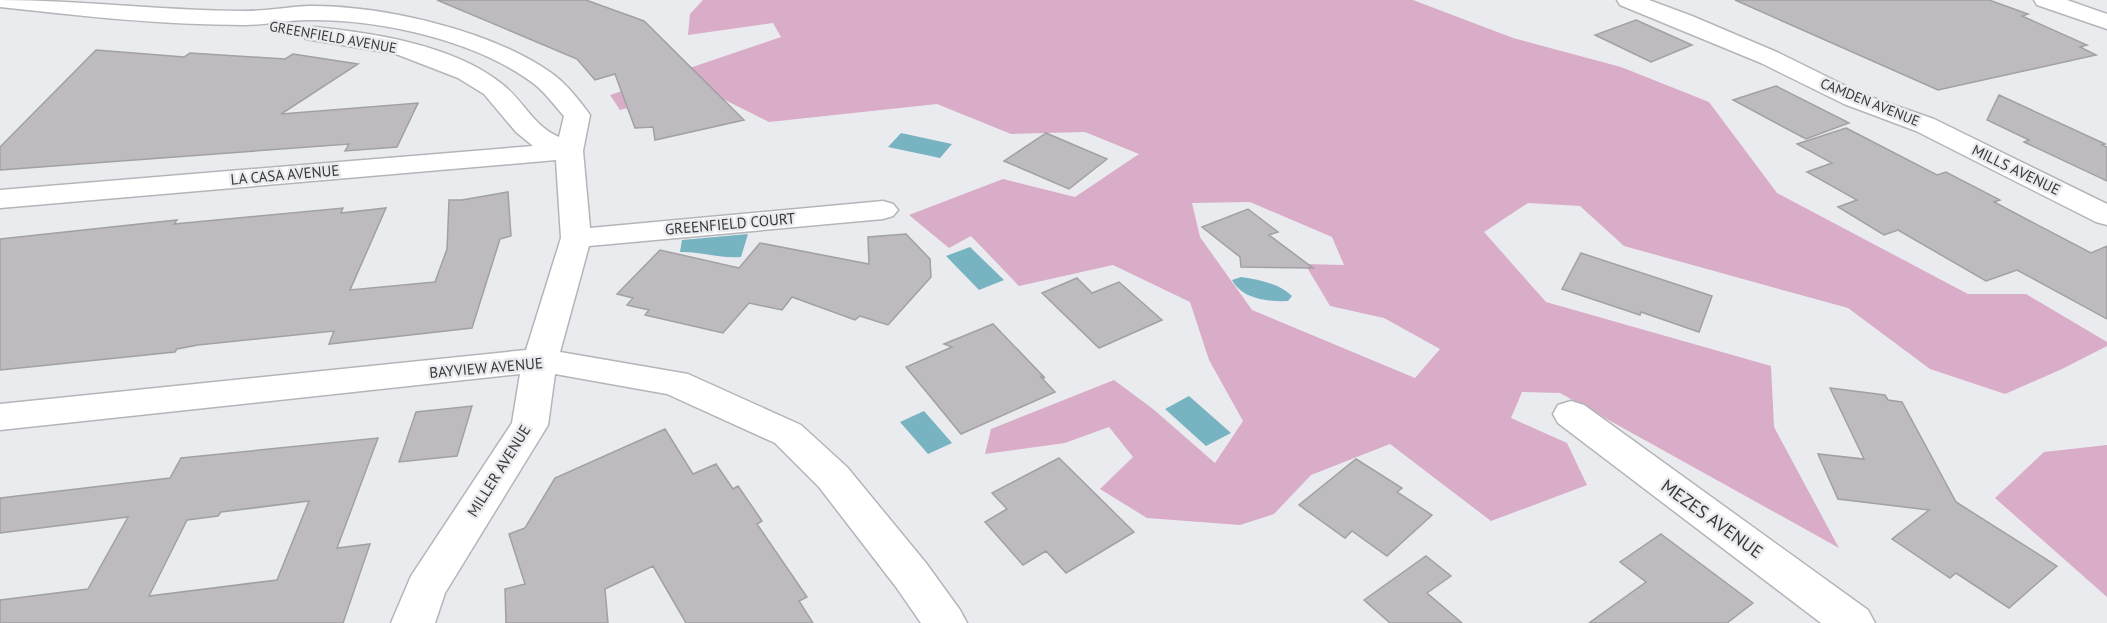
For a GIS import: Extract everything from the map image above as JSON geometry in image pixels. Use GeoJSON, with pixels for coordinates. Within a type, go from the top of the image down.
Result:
{"type":"FeatureCollection","features":[{"type":"Feature","properties":{"kind":"street","name":"GREENFIELD AVENUE"},"geometry":{"type":"LineString","coordinates":[[0,0],[93,10],[246,18],[309,13],[378,18],[427,29],[495,50],[543,78],[578,115],[569,151],[576,238]]}},
{"type":"Feature","properties":{"kind":"street","name":"CAMDEN AVENUE"},"geometry":{"type":"LineString","coordinates":[[1628,0],[1770,58],[1853,99],[1925,125]]}},
{"type":"Feature","properties":{"kind":"street","name":"CAMDEN AVENUE"},"geometry":{"type":"LineString","coordinates":[[1676,0],[1788,45],[1883,92],[1925,125]]}},
{"type":"Feature","properties":{"kind":"street"},"geometry":{"type":"LineString","coordinates":[[2045,0],[2107,22]]}},
{"type":"Feature","properties":{"kind":"street","name":"GREENFIELD AVENUE"},"geometry":{"type":"LineString","coordinates":[[246,18],[286,31],[343,37],[393,46],[456,68],[485,84],[508,102],[533,135],[569,151]]}},
{"type":"Feature","properties":{"kind":"street","name":"MILLS AVENUE"},"geometry":{"type":"LineString","coordinates":[[1925,125],[2107,216]]}},
{"type":"Feature","properties":{"kind":"street","name":"LA CASA AVENUE"},"geometry":{"type":"LineString","coordinates":[[0,199],[569,151]]}},
{"type":"Feature","properties":{"kind":"street","name":"GREENFIELD COURT"},"geometry":{"type":"LineString","coordinates":[[576,238],[883,210]]}},
{"type":"Feature","properties":{"kind":"street","name":"MILLER AVENUE"},"geometry":{"type":"LineString","coordinates":[[413,623],[426,588],[530,425],[540,360],[576,238]]}},
{"type":"Feature","properties":{"kind":"street","name":"BAYVIEW AVENUE"},"geometry":{"type":"LineString","coordinates":[[0,417],[540,360],[675,383],[788,434],[833,477],[945,623]]}},
{"type":"Feature","properties":{"kind":"street","name":"MEZES AVENUE"},"geometry":{"type":"LineString","coordinates":[[1571,414],[1853,623]]}},
{"type":"Feature","properties":{"kind":"shaded area"},"geometry":{"type":"Polygon","coordinates":[[[703,0],[1413,0],[1513,38],[1621,67],[1709,102],[1777,193],[1968,294],[2026,294],[2107,342],[2107,346],[2005,394],[1930,369],[1848,308],[1624,246],[1580,206],[1528,203],[1484,232],[1546,302],[1771,366],[1774,427],[1839,548],[1560,393],[1522,392],[1511,418],[1567,443],[1587,485],[1491,521],[1390,444],[1311,475],[1274,514],[1240,525],[1147,518],[1100,489],[1133,457],[1109,427],[1065,443],[985,454],[991,429],[1114,380],[1153,409],[1215,463],[1243,421],[1209,360],[1190,302],[1113,265],[1019,286],[971,236],[949,248],[909,215],[1003,179],[1075,197],[1139,154],[1085,132],[1011,134],[937,104],[769,122],[701,88],[620,110],[610,95],[781,37],[773,23],[688,35],[690,14],[703,0]],[[1250,202],[1192,203],[1200,237],[1252,310],[1415,378],[1440,349],[1384,318],[1330,306],[1305,264],[1344,265],[1332,237],[1250,202]]]}},
{"type":"Feature","properties":{"kind":"shaded area"},"geometry":{"type":"Polygon","coordinates":[[[2107,445],[2107,597],[1995,498],[2044,452],[2107,445]]]}},
{"type":"Feature","properties":{"kind":"water"},"geometry":{"type":"Polygon","coordinates":[[[901,133],[952,144],[940,158],[888,147],[901,133]]]}},
{"type":"Feature","properties":{"kind":"water"},"geometry":{"type":"Polygon","coordinates":[[[748,234],[741,257],[680,252],[682,240],[748,234]]]}},
{"type":"Feature","properties":{"kind":"water"},"geometry":{"type":"Polygon","coordinates":[[[970,247],[1004,280],[979,290],[946,256],[970,247]]]}},
{"type":"Feature","properties":{"kind":"water"},"geometry":{"type":"Polygon","coordinates":[[[1241,277],[1275,285],[1292,296],[1288,301],[1256,298],[1242,291],[1232,280],[1241,277]]]}},
{"type":"Feature","properties":{"kind":"water"},"geometry":{"type":"Polygon","coordinates":[[[1189,396],[1231,433],[1206,446],[1165,409],[1189,396]]]}},
{"type":"Feature","properties":{"kind":"water"},"geometry":{"type":"Polygon","coordinates":[[[924,411],[952,443],[928,454],[900,422],[924,411]]]}},
{"type":"Feature","properties":{"kind":"building"},"geometry":{"type":"Polygon","coordinates":[[[437,0],[586,0],[644,21],[744,120],[655,140],[653,127],[635,128],[615,74],[595,80],[577,59],[437,0]]]}},
{"type":"Feature","properties":{"kind":"building"},"geometry":{"type":"Polygon","coordinates":[[[1735,0],[1989,0],[2028,14],[2022,16],[2087,45],[2080,47],[2096,55],[1938,90],[1735,0]]]}},
{"type":"Feature","properties":{"kind":"building"},"geometry":{"type":"Polygon","coordinates":[[[1636,20],[1692,45],[1651,62],[1595,35],[1636,20]]]}},
{"type":"Feature","properties":{"kind":"building"},"geometry":{"type":"Polygon","coordinates":[[[96,50],[184,57],[190,53],[285,59],[293,54],[358,64],[281,114],[418,103],[397,147],[345,151],[349,144],[0,170],[0,147],[96,50]]]}},
{"type":"Feature","properties":{"kind":"building"},"geometry":{"type":"Polygon","coordinates":[[[1776,86],[1849,123],[1806,139],[1733,100],[1776,86]]]}},
{"type":"Feature","properties":{"kind":"building"},"geometry":{"type":"Polygon","coordinates":[[[1999,95],[2105,144],[2102,145],[2107,147],[2107,181],[2024,142],[2029,140],[1987,120],[1999,95]]]}},
{"type":"Feature","properties":{"kind":"building"},"geometry":{"type":"Polygon","coordinates":[[[1846,128],[1937,175],[1946,172],[2000,200],[1994,202],[2091,253],[2107,246],[2107,319],[2017,270],[1986,281],[1898,230],[1884,235],[1838,207],[1857,200],[1807,172],[1832,163],[1797,144],[1846,128]]]}},
{"type":"Feature","properties":{"kind":"building"},"geometry":{"type":"Polygon","coordinates":[[[1046,133],[1107,159],[1069,189],[1004,161],[1046,133]]]}},
{"type":"Feature","properties":{"kind":"building"},"geometry":{"type":"Polygon","coordinates":[[[508,192],[511,236],[500,239],[472,328],[329,344],[334,331],[198,345],[177,349],[175,352],[0,370],[0,239],[177,220],[174,224],[343,208],[341,213],[386,208],[350,290],[435,282],[447,249],[449,200],[508,192]]]}},
{"type":"Feature","properties":{"kind":"building"},"geometry":{"type":"Polygon","coordinates":[[[1248,209],[1278,232],[1269,235],[1313,268],[1241,267],[1240,257],[1202,227],[1248,209]]]}},
{"type":"Feature","properties":{"kind":"building"},"geometry":{"type":"Polygon","coordinates":[[[906,234],[930,259],[931,277],[888,325],[860,316],[855,320],[792,297],[782,310],[749,303],[723,333],[645,315],[649,310],[627,305],[633,298],[617,294],[660,250],[739,268],[760,243],[869,264],[868,237],[906,234]]]}},
{"type":"Feature","properties":{"kind":"building"},"geometry":{"type":"Polygon","coordinates":[[[1581,253],[1712,296],[1699,332],[1562,289],[1581,253]]]}},
{"type":"Feature","properties":{"kind":"building"},"geometry":{"type":"Polygon","coordinates":[[[1077,278],[1092,293],[1119,282],[1162,320],[1099,348],[1042,293],[1077,278]]]}},
{"type":"Feature","properties":{"kind":"building"},"geometry":{"type":"Polygon","coordinates":[[[993,324],[1045,378],[1040,376],[1055,392],[961,434],[906,367],[952,347],[944,344],[993,324]]]}},
{"type":"Feature","properties":{"kind":"building"},"geometry":{"type":"Polygon","coordinates":[[[1830,388],[1885,395],[1888,400],[1902,402],[1956,502],[2057,566],[2009,608],[1956,573],[1950,578],[1892,539],[1929,510],[1838,499],[1818,454],[1864,459],[1830,388]]]}},
{"type":"Feature","properties":{"kind":"building"},"geometry":{"type":"Polygon","coordinates":[[[472,406],[457,456],[399,462],[416,412],[472,406]]]}},
{"type":"Feature","properties":{"kind":"building"},"geometry":{"type":"Polygon","coordinates":[[[665,429],[693,474],[716,464],[733,489],[738,486],[762,521],[757,524],[807,597],[799,601],[813,623],[686,623],[653,566],[605,589],[608,623],[506,623],[505,589],[525,584],[509,534],[525,528],[555,478],[665,429]]]}},
{"type":"Feature","properties":{"kind":"building"},"geometry":{"type":"Polygon","coordinates":[[[378,438],[337,548],[370,544],[343,623],[0,623],[0,600],[88,589],[128,517],[0,533],[0,498],[170,478],[181,458],[378,438]],[[309,501],[221,512],[218,516],[187,520],[149,596],[277,580],[309,501]]]}},
{"type":"Feature","properties":{"kind":"building"},"geometry":{"type":"Polygon","coordinates":[[[1059,458],[1134,532],[1066,573],[1046,551],[1023,565],[985,522],[1007,509],[992,493],[1059,458]]]}},
{"type":"Feature","properties":{"kind":"building"},"geometry":{"type":"Polygon","coordinates":[[[1356,459],[1402,488],[1397,492],[1432,515],[1387,556],[1352,531],[1345,538],[1299,505],[1356,459]]]}},
{"type":"Feature","properties":{"kind":"building"},"geometry":{"type":"Polygon","coordinates":[[[1661,534],[1753,603],[1727,623],[1589,623],[1646,582],[1620,562],[1661,534]]]}},
{"type":"Feature","properties":{"kind":"building"},"geometry":{"type":"Polygon","coordinates":[[[1426,556],[1451,576],[1427,593],[1462,623],[1390,623],[1364,600],[1426,556]]]}}]}
